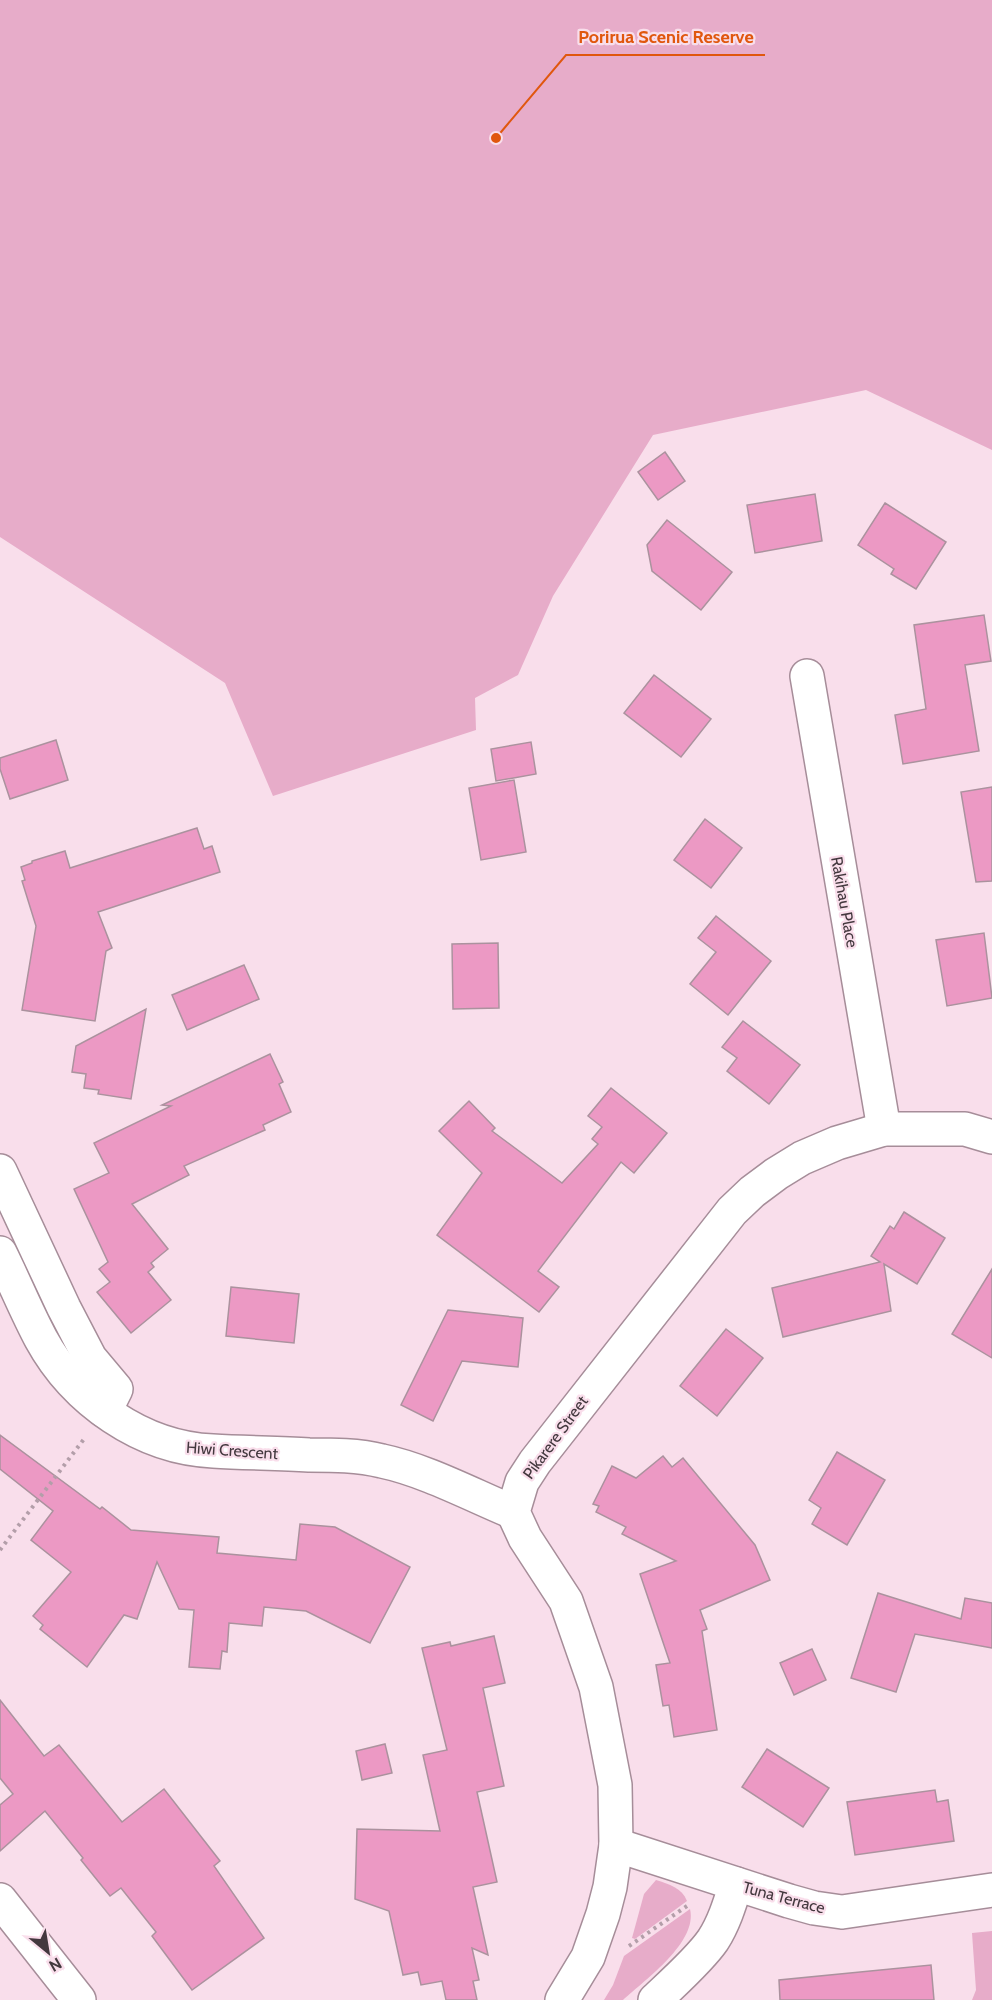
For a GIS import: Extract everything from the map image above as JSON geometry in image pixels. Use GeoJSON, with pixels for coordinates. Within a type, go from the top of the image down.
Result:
{"type":"FeatureCollection","features":[{"type":"Feature","properties":{"kind":"street","name":"Rakihau Place"},"geometry":{"type":"LineString","coordinates":[[807,676],[884,1129]]}},
{"type":"Feature","properties":{"kind":"street","name":"Pikarere Street"},"geometry":{"type":"LineString","coordinates":[[513,1512],[522,1482],[534,1462],[732,1211],[776,1174],[802,1158],[837,1143],[884,1129],[964,1129],[992,1137]]}},
{"type":"Feature","properties":{"kind":"street"},"geometry":{"type":"LineString","coordinates":[[0,1171],[90,1358],[116,1389],[105,1412]]}},
{"type":"Feature","properties":{"kind":"street","name":"Hiwi Crescent"},"geometry":{"type":"LineString","coordinates":[[0,1253],[41,1339],[57,1365],[105,1412],[137,1432],[182,1448],[346,1456],[381,1460],[430,1477],[513,1512]]}},
{"type":"Feature","properties":{"kind":"street"},"geometry":{"type":"LineString","coordinates":[[513,1512],[525,1538],[566,1601],[596,1687],[615,1785],[616,1845],[610,1887],[588,1957],[562,2000]]}},
{"type":"Feature","properties":{"kind":"street","name":"Tuna Terrace"},"geometry":{"type":"LineString","coordinates":[[616,1845],[814,1908],[842,1912],[992,1890]]}},
{"type":"Feature","properties":{"kind":"street"},"geometry":{"type":"LineString","coordinates":[[655,2000],[675,1982],[712,1941],[729,1908],[736,1884]]}},
{"type":"Feature","properties":{"kind":"street"},"geometry":{"type":"LineString","coordinates":[[0,1900],[79,2000]]}},
{"type":"Feature","properties":{"kind":"path"},"geometry":{"type":"LineString","coordinates":[[0,1550],[85,1438]]}},
{"type":"Feature","properties":{"kind":"path"},"geometry":{"type":"LineString","coordinates":[[623,1951],[690,1904]]}},
{"type":"Feature","properties":{"kind":"shaded area"},"geometry":{"type":"Polygon","coordinates":[[[0,0],[992,0],[992,450],[866,390],[653,435],[553,596],[518,675],[475,698],[476,730],[273,796],[225,683],[0,537],[0,0]]]}},
{"type":"Feature","properties":{"kind":"shaded area"},"geometry":{"type":"Polygon","coordinates":[[[656,1880],[678,1890],[687,1901],[635,1939],[632,1938],[644,1894],[656,1880]]]}},
{"type":"Feature","properties":{"kind":"shaded area"},"geometry":{"type":"Polygon","coordinates":[[[690,1909],[690,1922],[686,1934],[668,1959],[623,2000],[604,2000],[613,1985],[624,1956],[690,1909]]]}},
{"type":"Feature","properties":{"kind":"shaded area"},"geometry":{"type":"Polygon","coordinates":[[[992,1931],[992,2000],[972,2000],[976,1990],[972,1933],[992,1931]]]}},
{"type":"Feature","properties":{"kind":"building"},"geometry":{"type":"Polygon","coordinates":[[[665,452],[685,481],[658,500],[638,472],[665,452]]]}},
{"type":"Feature","properties":{"kind":"building"},"geometry":{"type":"Polygon","coordinates":[[[815,494],[822,541],[755,553],[747,505],[815,494]]]}},
{"type":"Feature","properties":{"kind":"building"},"geometry":{"type":"Polygon","coordinates":[[[885,503],[946,542],[916,589],[891,574],[894,569],[858,545],[885,503]]]}},
{"type":"Feature","properties":{"kind":"building"},"geometry":{"type":"Polygon","coordinates":[[[667,520],[732,572],[701,610],[652,571],[647,545],[667,520]]]}},
{"type":"Feature","properties":{"kind":"building"},"geometry":{"type":"Polygon","coordinates":[[[984,615],[991,661],[965,665],[979,751],[903,764],[895,715],[926,709],[914,625],[984,615]]]}},
{"type":"Feature","properties":{"kind":"building"},"geometry":{"type":"Polygon","coordinates":[[[654,675],[711,719],[681,757],[624,713],[654,675]]]}},
{"type":"Feature","properties":{"kind":"building"},"geometry":{"type":"Polygon","coordinates":[[[56,740],[68,780],[10,799],[0,769],[0,758],[56,740]]]}},
{"type":"Feature","properties":{"kind":"building"},"geometry":{"type":"Polygon","coordinates":[[[531,742],[536,774],[496,781],[491,749],[531,742]]]}},
{"type":"Feature","properties":{"kind":"building"},"geometry":{"type":"Polygon","coordinates":[[[514,780],[526,852],[481,860],[469,788],[514,780]]]}},
{"type":"Feature","properties":{"kind":"building"},"geometry":{"type":"Polygon","coordinates":[[[992,787],[992,881],[976,882],[961,792],[992,787]]]}},
{"type":"Feature","properties":{"kind":"building"},"geometry":{"type":"Polygon","coordinates":[[[705,819],[742,848],[711,888],[674,860],[705,819]]]}},
{"type":"Feature","properties":{"kind":"building"},"geometry":{"type":"Polygon","coordinates":[[[197,828],[204,849],[212,846],[220,872],[98,912],[112,948],[106,951],[95,1021],[22,1010],[36,926],[22,881],[25,880],[21,867],[32,861],[65,851],[70,868],[197,828]]]}},
{"type":"Feature","properties":{"kind":"building"},"geometry":{"type":"Polygon","coordinates":[[[716,916],[771,961],[728,1015],[690,984],[716,952],[698,938],[716,916]]]}},
{"type":"Feature","properties":{"kind":"building"},"geometry":{"type":"Polygon","coordinates":[[[984,933],[992,998],[947,1006],[936,940],[984,933]]]}},
{"type":"Feature","properties":{"kind":"building"},"geometry":{"type":"Polygon","coordinates":[[[498,943],[499,1008],[453,1009],[452,944],[498,943]]]}},
{"type":"Feature","properties":{"kind":"building"},"geometry":{"type":"Polygon","coordinates":[[[244,965],[259,999],[187,1030],[172,995],[244,965]]]}},
{"type":"Feature","properties":{"kind":"building"},"geometry":{"type":"Polygon","coordinates":[[[146,1009],[131,1099],[98,1094],[99,1090],[84,1088],[86,1074],[72,1072],[76,1046],[146,1009]]]}},
{"type":"Feature","properties":{"kind":"building"},"geometry":{"type":"Polygon","coordinates":[[[743,1021],[800,1065],[769,1104],[727,1071],[737,1058],[722,1047],[743,1021]]]}},
{"type":"Feature","properties":{"kind":"building"},"geometry":{"type":"Polygon","coordinates":[[[270,1054],[283,1082],[279,1084],[291,1112],[263,1125],[265,1130],[184,1166],[189,1175],[132,1204],[168,1249],[151,1263],[154,1267],[148,1272],[171,1300],[131,1333],[97,1292],[110,1282],[99,1269],[108,1262],[74,1189],[109,1173],[94,1143],[171,1106],[162,1105],[270,1054]]]}},
{"type":"Feature","properties":{"kind":"building"},"geometry":{"type":"Polygon","coordinates":[[[611,1088],[667,1133],[634,1173],[621,1162],[538,1271],[559,1287],[539,1312],[437,1235],[482,1173],[439,1131],[469,1101],[495,1128],[492,1131],[562,1183],[598,1144],[592,1139],[602,1127],[588,1116],[611,1088]]]}},
{"type":"Feature","properties":{"kind":"building"},"geometry":{"type":"Polygon","coordinates":[[[904,1212],[945,1238],[917,1284],[884,1264],[891,1311],[783,1337],[772,1288],[880,1262],[871,1256],[890,1226],[894,1229],[904,1212]]]}},
{"type":"Feature","properties":{"kind":"building"},"geometry":{"type":"Polygon","coordinates":[[[992,1269],[992,1358],[952,1334],[992,1269]]]}},
{"type":"Feature","properties":{"kind":"building"},"geometry":{"type":"Polygon","coordinates":[[[231,1287],[299,1294],[294,1343],[226,1336],[231,1287]]]}},
{"type":"Feature","properties":{"kind":"building"},"geometry":{"type":"Polygon","coordinates":[[[448,1310],[523,1318],[518,1367],[462,1361],[433,1421],[401,1405],[448,1310]]]}},
{"type":"Feature","properties":{"kind":"building"},"geometry":{"type":"Polygon","coordinates":[[[726,1329],[763,1358],[717,1416],[680,1386],[726,1329]]]}},
{"type":"Feature","properties":{"kind":"building"},"geometry":{"type":"Polygon","coordinates":[[[0,1435],[131,1530],[219,1537],[217,1553],[296,1560],[300,1524],[335,1527],[410,1567],[370,1643],[306,1611],[264,1607],[262,1626],[229,1623],[227,1652],[222,1651],[220,1669],[189,1667],[194,1610],[179,1609],[157,1562],[137,1619],[124,1615],[87,1667],[40,1629],[43,1625],[33,1616],[71,1572],[31,1540],[53,1511],[0,1469],[0,1435]]]}},
{"type":"Feature","properties":{"kind":"building"},"geometry":{"type":"Polygon","coordinates":[[[837,1452],[885,1480],[847,1545],[812,1524],[821,1508],[809,1500],[837,1452]]]}},
{"type":"Feature","properties":{"kind":"building"},"geometry":{"type":"Polygon","coordinates":[[[663,1456],[672,1467],[683,1458],[755,1545],[770,1580],[700,1610],[707,1629],[702,1631],[717,1730],[674,1737],[669,1705],[663,1706],[656,1665],[670,1663],[640,1574],[676,1561],[622,1534],[626,1527],[596,1512],[599,1506],[593,1504],[612,1466],[636,1478],[663,1456]]]}},
{"type":"Feature","properties":{"kind":"building"},"geometry":{"type":"Polygon","coordinates":[[[878,1593],[961,1619],[965,1598],[992,1603],[992,1648],[915,1634],[896,1692],[851,1678],[878,1593]]]}},
{"type":"Feature","properties":{"kind":"building"},"geometry":{"type":"Polygon","coordinates":[[[494,1636],[505,1683],[483,1688],[504,1786],[477,1792],[497,1882],[473,1887],[488,1955],[472,1948],[479,1980],[473,1981],[477,2000],[446,2000],[442,1981],[421,1985],[418,1972],[403,1975],[389,1911],[355,1899],[357,1829],[440,1831],[423,1755],[447,1750],[422,1648],[450,1642],[451,1646],[494,1636]]]}},
{"type":"Feature","properties":{"kind":"building"},"geometry":{"type":"Polygon","coordinates":[[[812,1649],[826,1680],[794,1695],[780,1663],[812,1649]]]}},
{"type":"Feature","properties":{"kind":"building"},"geometry":{"type":"Polygon","coordinates":[[[0,1700],[44,1756],[59,1745],[122,1822],[164,1789],[220,1861],[214,1866],[264,1938],[192,1990],[152,1936],[156,1932],[121,1888],[110,1896],[45,1811],[0,1851],[0,1805],[13,1794],[0,1778],[0,1700]]]}},
{"type":"Feature","properties":{"kind":"building"},"geometry":{"type":"Polygon","coordinates":[[[385,1744],[392,1773],[362,1780],[356,1751],[385,1744]]]}},
{"type":"Feature","properties":{"kind":"building"},"geometry":{"type":"Polygon","coordinates":[[[767,1749],[829,1788],[803,1827],[742,1787],[767,1749]]]}},
{"type":"Feature","properties":{"kind":"building"},"geometry":{"type":"Polygon","coordinates":[[[935,1790],[937,1802],[948,1800],[954,1841],[855,1855],[847,1802],[935,1790]]]}},
{"type":"Feature","properties":{"kind":"building"},"geometry":{"type":"Polygon","coordinates":[[[931,1965],[934,2000],[780,2000],[779,1980],[931,1965]]]}},
{"type":"Feature","properties":{"kind":"place","name":"Porirua Scenic Reserve"},"geometry":{"type":"Point","coordinates":[496,138]}}]}
